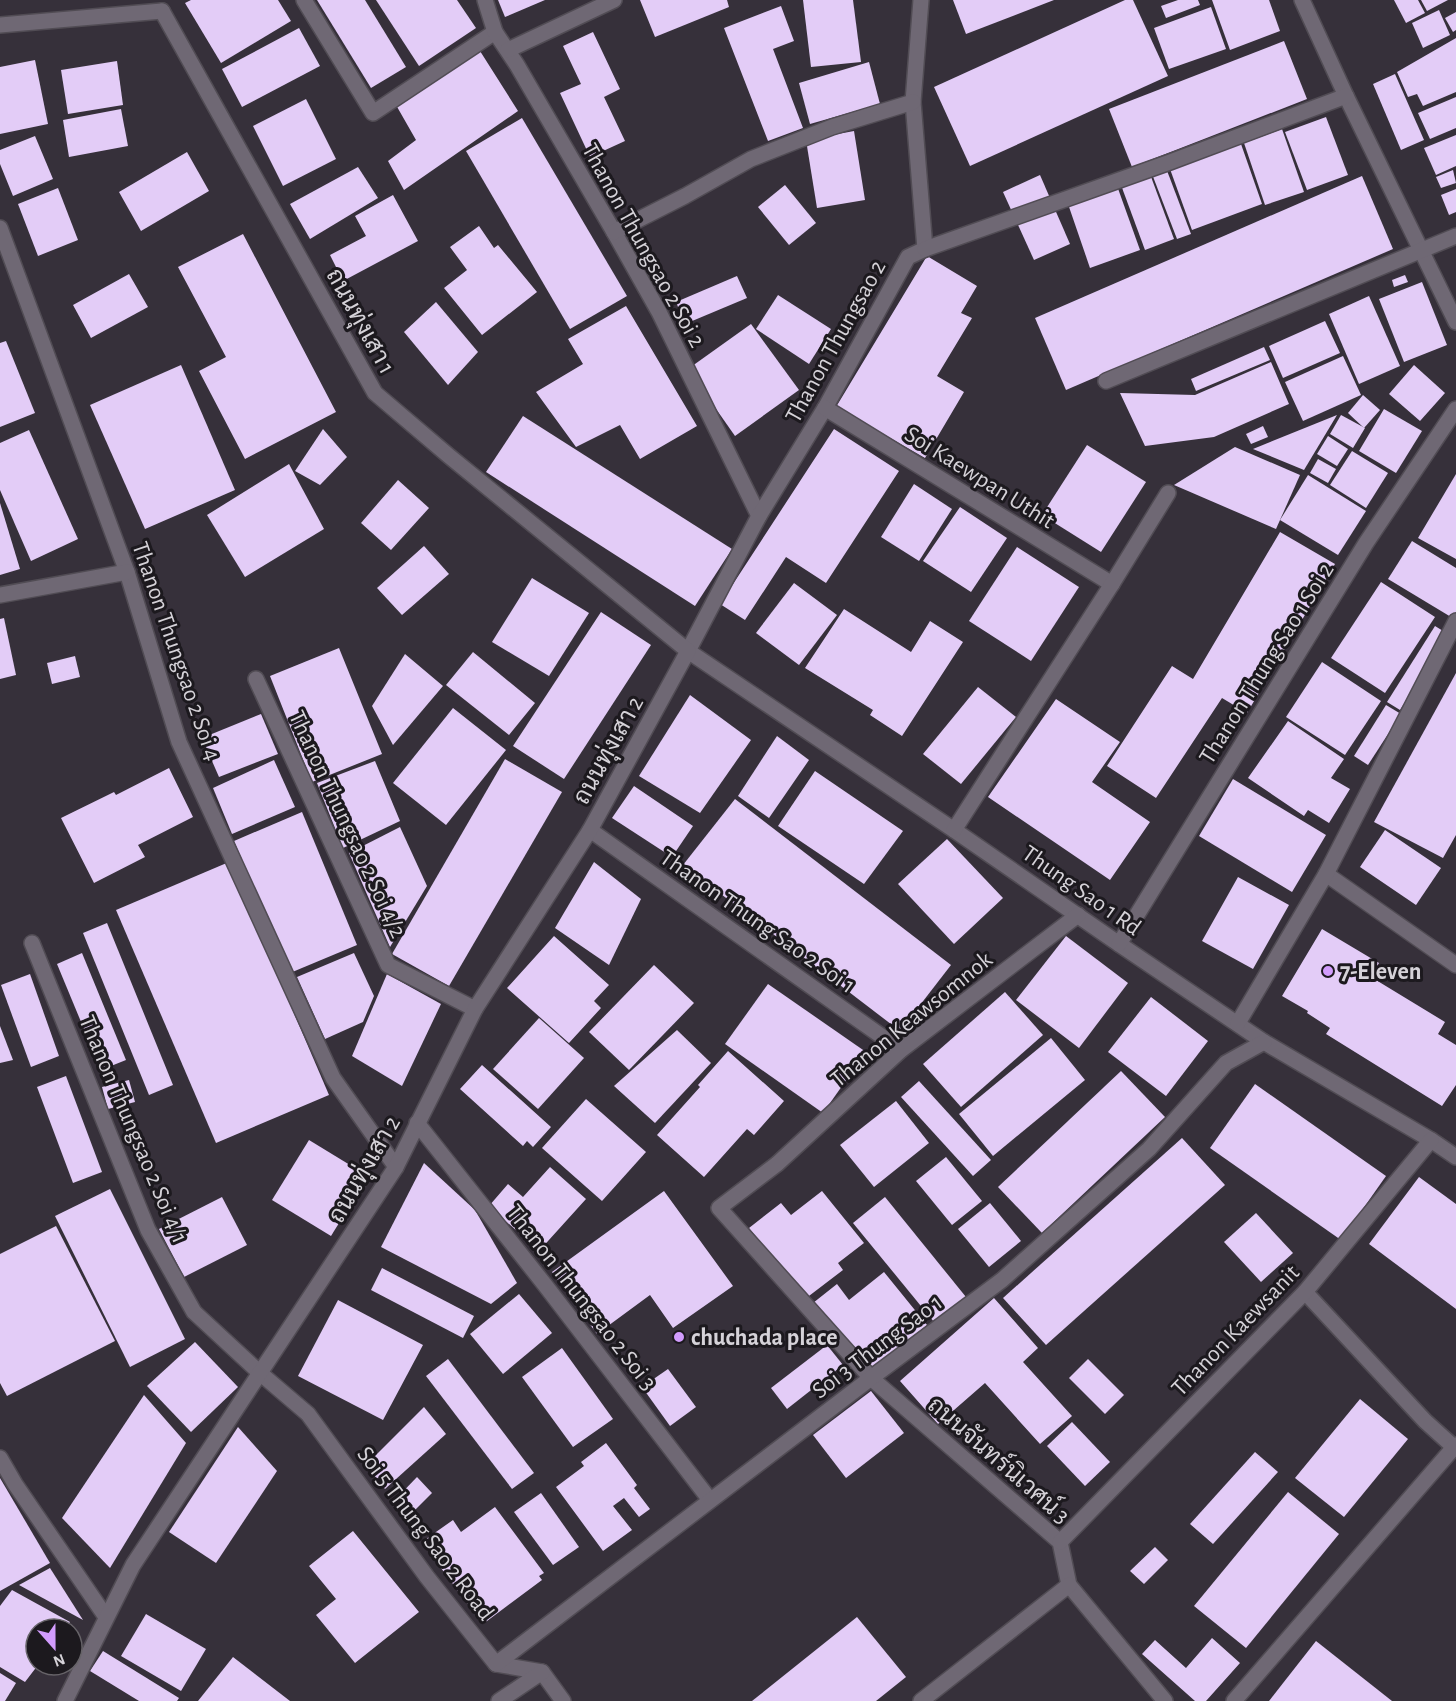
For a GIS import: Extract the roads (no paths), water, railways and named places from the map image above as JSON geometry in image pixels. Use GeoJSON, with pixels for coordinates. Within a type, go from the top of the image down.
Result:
{"type":"FeatureCollection","features":[{"type":"Feature","properties":{"kind":"street"},"geometry":{"type":"LineString","coordinates":[[304,0],[373,112],[495,32]]}},
{"type":"Feature","properties":{"kind":"street","name":"Thanon Thungsao 2 Soi 2"},"geometry":{"type":"LineString","coordinates":[[484,0],[495,32],[508,50],[615,232],[659,312],[759,516]]}},
{"type":"Feature","properties":{"kind":"street"},"geometry":{"type":"LineString","coordinates":[[508,50],[614,0]]}},
{"type":"Feature","properties":{"kind":"street"},"geometry":{"type":"LineString","coordinates":[[921,0],[913,102],[925,249]]}},
{"type":"Feature","properties":{"kind":"street"},"geometry":{"type":"LineString","coordinates":[[1302,0],[1456,322]]}},
{"type":"Feature","properties":{"kind":"street"},"geometry":{"type":"LineString","coordinates":[[0,25],[157,6]]}},
{"type":"Feature","properties":{"kind":"street","name":"ถนนทุ่งเสา 1"},"geometry":{"type":"LineString","coordinates":[[157,6],[375,393],[688,651]]}},
{"type":"Feature","properties":{"kind":"street","name":"Thanon Thungsao 2"},"geometry":{"type":"LineString","coordinates":[[688,651],[759,516],[825,408],[908,257],[1346,96]]}},
{"type":"Feature","properties":{"kind":"street"},"geometry":{"type":"LineString","coordinates":[[615,232],[751,159],[832,127],[913,102]]}},
{"type":"Feature","properties":{"kind":"street","name":"Thanon Thungsao 2 Soi 4"},"geometry":{"type":"LineString","coordinates":[[1,233],[127,572],[179,742],[333,1078],[396,1167]]}},
{"type":"Feature","properties":{"kind":"street"},"geometry":{"type":"LineString","coordinates":[[1106,381],[1456,236]]}},
{"type":"Feature","properties":{"kind":"street","name":"Soi Kaewpan Uthit"},"geometry":{"type":"LineString","coordinates":[[825,408],[1112,584]]}},
{"type":"Feature","properties":{"kind":"street","name":"Thanon Thung Sao 1 Soi 2"},"geometry":{"type":"LineString","coordinates":[[1119,944],[1366,543],[1456,409]]}},
{"type":"Feature","properties":{"kind":"street"},"geometry":{"type":"LineString","coordinates":[[954,830],[1168,493]]}},
{"type":"Feature","properties":{"kind":"street"},"geometry":{"type":"LineString","coordinates":[[0,595],[127,572]]}},
{"type":"Feature","properties":{"kind":"street"},"geometry":{"type":"LineString","coordinates":[[1238,1023],[1326,874],[1456,621]]}},
{"type":"Feature","properties":{"kind":"street","name":"ถนนทุ่งเสา 2"},"geometry":{"type":"LineString","coordinates":[[64,1701],[133,1565],[396,1167],[475,1009],[590,830],[688,651]]}},
{"type":"Feature","properties":{"kind":"street","name":"Thung Sao 1 Rd"},"geometry":{"type":"LineString","coordinates":[[688,651],[1264,1041],[1456,1157]]}},
{"type":"Feature","properties":{"kind":"street","name":"Thanon Thungsao 2 Soi 4/2"},"geometry":{"type":"LineString","coordinates":[[256,679],[388,964],[475,1009]]}},
{"type":"Feature","properties":{"kind":"street","name":"Thanon Thung Sao 2 Soi 1"},"geometry":{"type":"LineString","coordinates":[[590,830],[901,1050]]}},
{"type":"Feature","properties":{"kind":"street"},"geometry":{"type":"LineString","coordinates":[[1326,874],[1456,965]]}},
{"type":"Feature","properties":{"kind":"street","name":"Thanon Keawsomnok"},"geometry":{"type":"LineString","coordinates":[[871,1378],[719,1208],[777,1164],[901,1050],[1078,915]]}},
{"type":"Feature","properties":{"kind":"street","name":"Thanon Thungsao 2 Soi 4/1"},"geometry":{"type":"LineString","coordinates":[[32,943],[148,1230],[194,1312],[260,1373]]}},
{"type":"Feature","properties":{"kind":"street","name":"Soi 3 Thung Sao 1"},"geometry":{"type":"LineString","coordinates":[[496,1664],[1002,1280],[1149,1149],[1226,1063],[1264,1041]]}},
{"type":"Feature","properties":{"kind":"street","name":"Thanon Thungsao 2 Soi 3"},"geometry":{"type":"LineString","coordinates":[[417,1123],[710,1500]]}},
{"type":"Feature","properties":{"kind":"street","name":"Thanon Kaewsanit"},"geometry":{"type":"LineString","coordinates":[[1060,1542],[1305,1292],[1431,1140]]}},
{"type":"Feature","properties":{"kind":"street"},"geometry":{"type":"LineString","coordinates":[[1234,1701],[1455,1447],[1425,1421],[1305,1292]]}},
{"type":"Feature","properties":{"kind":"street","name":"Soi 5 Thung Sao 2 Road"},"geometry":{"type":"LineString","coordinates":[[260,1373],[308,1413],[427,1577],[496,1664]]}},
{"type":"Feature","properties":{"kind":"street","name":"ถนนจันทร์นิเวศน์ 3"},"geometry":{"type":"LineString","coordinates":[[871,1378],[1060,1542],[1069,1585],[1165,1701]]}},
{"type":"Feature","properties":{"kind":"street"},"geometry":{"type":"LineString","coordinates":[[0,1458],[15,1484],[106,1617]]}},
{"type":"Feature","properties":{"kind":"street"},"geometry":{"type":"LineString","coordinates":[[921,1701],[1069,1585]]}},
{"type":"Feature","properties":{"kind":"street"},"geometry":{"type":"LineString","coordinates":[[496,1664],[542,1672],[563,1701]]}},
{"type":"Feature","properties":{"kind":"street"},"geometry":{"type":"LineString","coordinates":[[499,1701],[542,1672]]}},
{"type":"Feature","properties":{"kind":"place","name":"7-Eleven"},"geometry":{"type":"Point","coordinates":[1328,971]}},
{"type":"Feature","properties":{"kind":"place","name":"chuchada place"},"geometry":{"type":"Point","coordinates":[679,1337]}}]}
